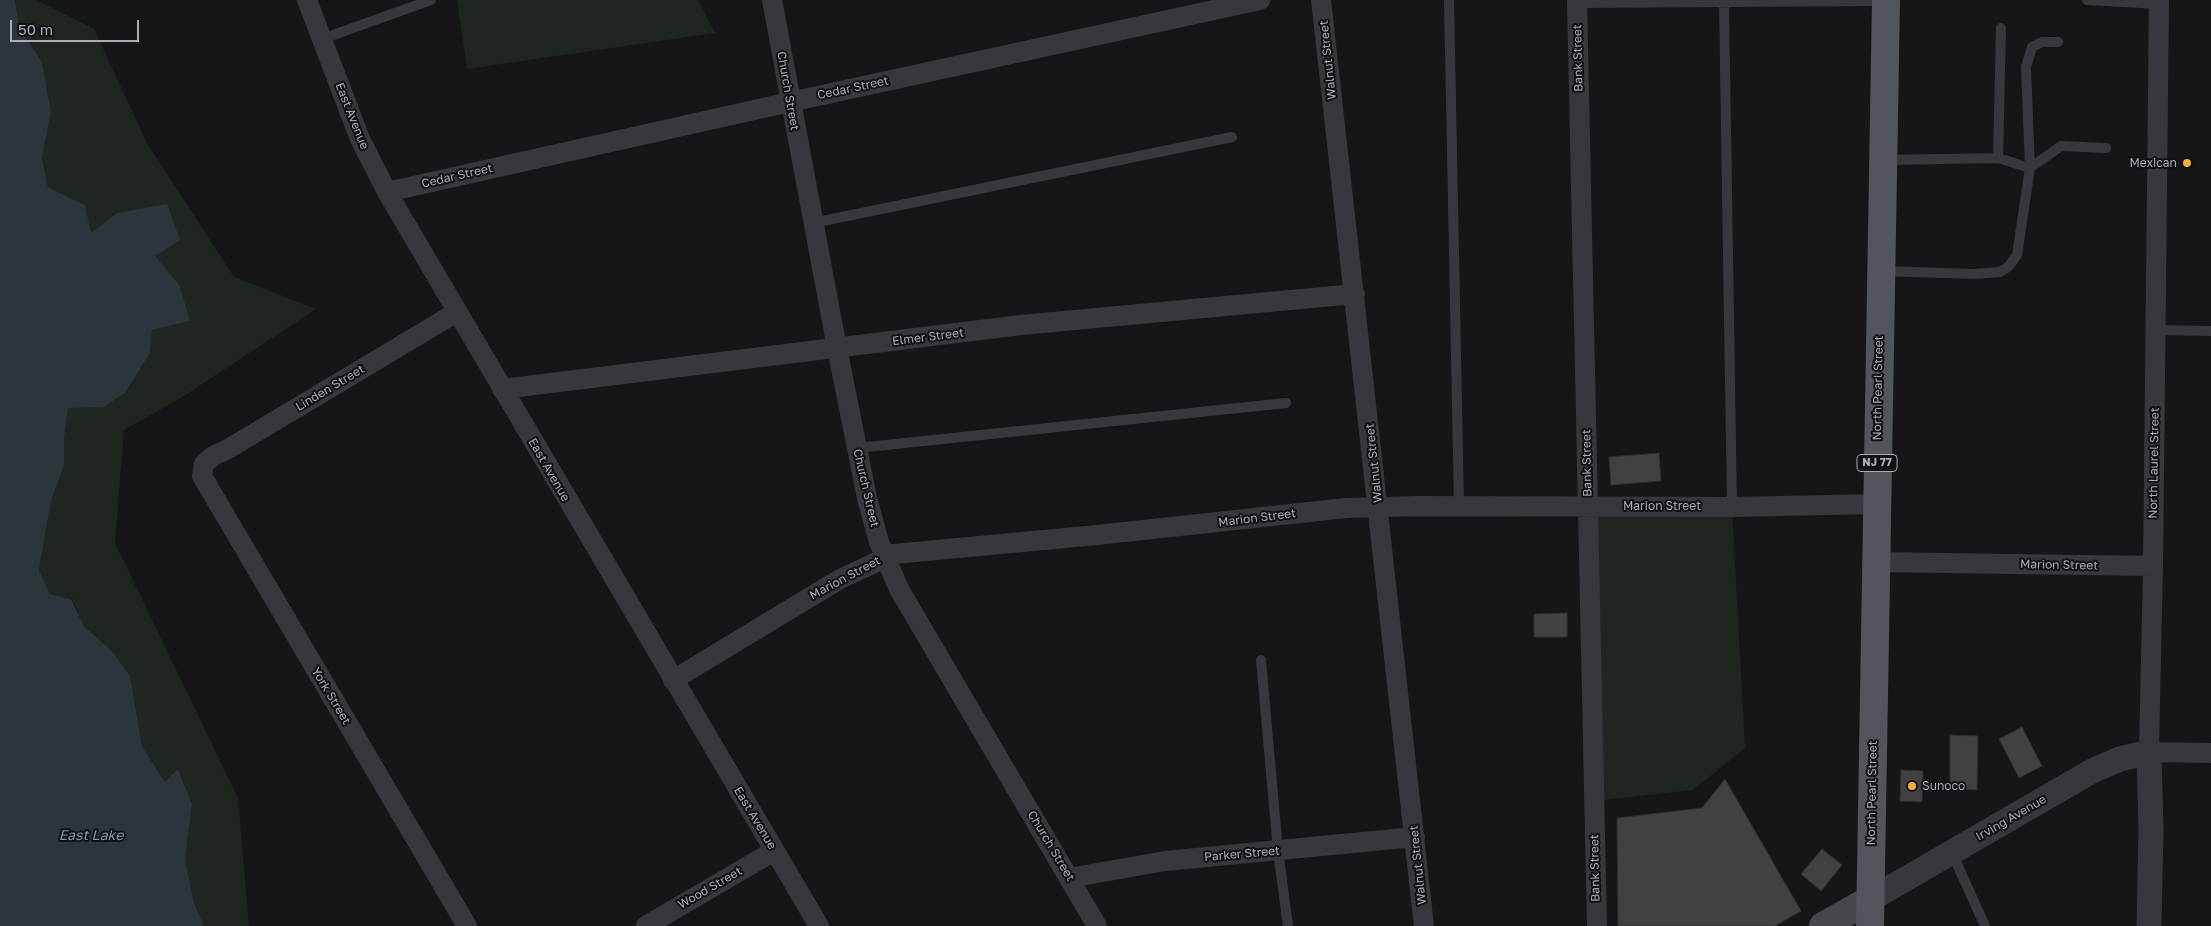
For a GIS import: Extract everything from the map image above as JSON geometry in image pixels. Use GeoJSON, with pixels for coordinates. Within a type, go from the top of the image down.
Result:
{"type":"FeatureCollection","features":[{"type":"Feature","properties":{"kind":"main road","name":"North Pearl Street"},"geometry":{"type":"LineString","coordinates":[[1870,926],[1886,0]]}},
{"type":"Feature","properties":{"kind":"main road","name":"Irving Avenue"},"geometry":{"type":"LineString","coordinates":[[1823,926],[1871,899]]}},
{"type":"Feature","properties":{"kind":"street","name":"East Avenue"},"geometry":{"type":"LineString","coordinates":[[307,0],[360,139],[387,192],[818,926]]}},
{"type":"Feature","properties":{"kind":"street","name":"Church Street"},"geometry":{"type":"LineString","coordinates":[[772,0],[857,448],[868,498],[885,557],[899,589],[1097,926]]}},
{"type":"Feature","properties":{"kind":"street","name":"Cedar Street"},"geometry":{"type":"LineString","coordinates":[[387,192],[1260,0]]}},
{"type":"Feature","properties":{"kind":"street","name":"Walnut Street"},"geometry":{"type":"LineString","coordinates":[[1321,0],[1424,926]]}},
{"type":"Feature","properties":{"kind":"street","name":"Bank Street"},"geometry":{"type":"LineString","coordinates":[[1577,2],[1597,926]]}},
{"type":"Feature","properties":{"kind":"street","name":"North Laurel Street"},"geometry":{"type":"LineString","coordinates":[[2149,926],[2151,829],[2149,752],[2153,566],[2159,2]]}},
{"type":"Feature","properties":{"kind":"street","name":"Elmer Street"},"geometry":{"type":"LineString","coordinates":[[502,389],[1021,326],[1355,294]]}},
{"type":"Feature","properties":{"kind":"street","name":"Linden Street"},"geometry":{"type":"LineString","coordinates":[[204,464],[213,456],[228,449],[457,312]]}},
{"type":"Feature","properties":{"kind":"street","name":"York Street"},"geometry":{"type":"LineString","coordinates":[[204,464],[202,476],[209,489],[466,926]]}},
{"type":"Feature","properties":{"kind":"street","name":"Marion Street"},"geometry":{"type":"LineString","coordinates":[[673,680],[840,579],[894,554],[1098,535],[1346,508],[1459,506],[1732,507],[1877,504]]}},
{"type":"Feature","properties":{"kind":"street","name":"Marion Street"},"geometry":{"type":"LineString","coordinates":[[1876,562],[2153,566]]}},
{"type":"Feature","properties":{"kind":"street","name":"Irving Avenue"},"geometry":{"type":"LineString","coordinates":[[1871,899],[2092,771],[2120,760],[2149,752],[2211,752]]}},
{"type":"Feature","properties":{"kind":"street","name":"Parker Street"},"geometry":{"type":"LineString","coordinates":[[1070,878],[1165,862],[1415,837]]}},
{"type":"Feature","properties":{"kind":"street","name":"Wood Street"},"geometry":{"type":"LineString","coordinates":[[646,926],[774,851]]}},
{"type":"Feature","properties":{"kind":"lane"},"geometry":{"type":"LineString","coordinates":[[322,39],[431,0]]}},
{"type":"Feature","properties":{"kind":"lane"},"geometry":{"type":"LineString","coordinates":[[1448,0],[1459,506]]}},
{"type":"Feature","properties":{"kind":"lane"},"geometry":{"type":"LineString","coordinates":[[1577,2],[1886,0]]}},
{"type":"Feature","properties":{"kind":"lane"},"geometry":{"type":"LineString","coordinates":[[2087,0],[2159,2]]}},
{"type":"Feature","properties":{"kind":"lane"},"geometry":{"type":"LineString","coordinates":[[1724,2],[1732,507]]}},
{"type":"Feature","properties":{"kind":"lane"},"geometry":{"type":"LineString","coordinates":[[1998,158],[2001,28]]}},
{"type":"Feature","properties":{"kind":"lane"},"geometry":{"type":"LineString","coordinates":[[1881,271],[1974,274],[2000,272],[2008,267],[2017,255],[2030,168],[2026,67],[2032,47],[2042,42],[2058,42]]}},
{"type":"Feature","properties":{"kind":"lane"},"geometry":{"type":"LineString","coordinates":[[813,223],[1232,136]]}},
{"type":"Feature","properties":{"kind":"lane"},"geometry":{"type":"LineString","coordinates":[[2030,168],[2061,146],[2106,148]]}},
{"type":"Feature","properties":{"kind":"lane"},"geometry":{"type":"LineString","coordinates":[[1884,160],[1998,158],[2030,168]]}},
{"type":"Feature","properties":{"kind":"lane"},"geometry":{"type":"LineString","coordinates":[[2155,330],[2211,331]]}},
{"type":"Feature","properties":{"kind":"lane"},"geometry":{"type":"LineString","coordinates":[[857,448],[1286,403]]}},
{"type":"Feature","properties":{"kind":"lane"},"geometry":{"type":"LineString","coordinates":[[1261,660],[1278,851],[1288,926]]}},
{"type":"Feature","properties":{"kind":"lane"},"geometry":{"type":"LineString","coordinates":[[1952,852],[1985,926]]}},
{"type":"Feature","properties":{"kind":"shaded area"},"geometry":{"type":"Polygon","coordinates":[[[15,0],[37,0],[94,29],[147,143],[234,277],[316,309],[184,396],[124,430],[115,543],[238,798],[249,926],[204,926],[194,902],[185,860],[192,804],[178,769],[166,783],[142,746],[130,676],[113,652],[84,626],[72,599],[50,594],[39,570],[51,501],[64,466],[64,439],[68,407],[104,407],[125,393],[150,353],[152,330],[190,321],[180,286],[117,213],[90,234],[85,205],[48,187],[42,158],[51,112],[42,62],[19,26],[15,0]]]}},
{"type":"Feature","properties":{"kind":"shaded area"},"geometry":{"type":"Polygon","coordinates":[[[457,0],[698,0],[715,33],[467,69],[457,0]]]}},
{"type":"Feature","properties":{"kind":"shaded area"},"geometry":{"type":"Polygon","coordinates":[[[1588,506],[1732,507],[1745,748],[1693,790],[1594,801],[1588,506]]]}},
{"type":"Feature","properties":{"kind":"water","name":"East Lake"},"geometry":{"type":"Polygon","coordinates":[[[0,0],[15,0],[19,26],[42,62],[51,112],[42,158],[48,187],[85,205],[91,233],[117,213],[167,204],[180,240],[155,256],[180,286],[190,321],[152,330],[150,353],[125,393],[104,407],[68,408],[64,439],[64,466],[51,501],[39,570],[50,594],[71,599],[84,626],[113,652],[130,676],[142,746],[165,782],[178,769],[192,804],[185,860],[194,902],[204,926],[0,926],[0,0]]]}},
{"type":"Feature","properties":{"kind":"building"},"geometry":{"type":"Polygon","coordinates":[[[1659,453],[1661,481],[1611,485],[1609,457],[1659,453]]]}},
{"type":"Feature","properties":{"kind":"building"},"geometry":{"type":"Polygon","coordinates":[[[1567,613],[1567,637],[1534,637],[1534,614],[1567,613]]]}},
{"type":"Feature","properties":{"kind":"building"},"geometry":{"type":"Polygon","coordinates":[[[2022,727],[2042,766],[2019,778],[1999,739],[2022,727]]]}},
{"type":"Feature","properties":{"kind":"building"},"geometry":{"type":"Polygon","coordinates":[[[1950,735],[1978,736],[1977,790],[1950,789],[1950,735]]]}},
{"type":"Feature","properties":{"kind":"building","name":"Sunoco"},"geometry":{"type":"Polygon","coordinates":[[[1901,770],[1923,771],[1922,802],[1900,801],[1901,770]]]}},
{"type":"Feature","properties":{"kind":"building"},"geometry":{"type":"Polygon","coordinates":[[[1725,779],[1801,911],[1775,926],[1618,926],[1617,818],[1702,808],[1725,779]]]}},
{"type":"Feature","properties":{"kind":"building"},"geometry":{"type":"Polygon","coordinates":[[[1822,849],[1842,865],[1821,891],[1801,874],[1822,849]]]}},
{"type":"Feature","properties":{"kind":"place","name":"Mexican"},"geometry":{"type":"Point","coordinates":[2187,163]}},
{"type":"Feature","properties":{"kind":"place","name":"Sunoco"},"geometry":{"type":"Point","coordinates":[1912,786]}}]}
